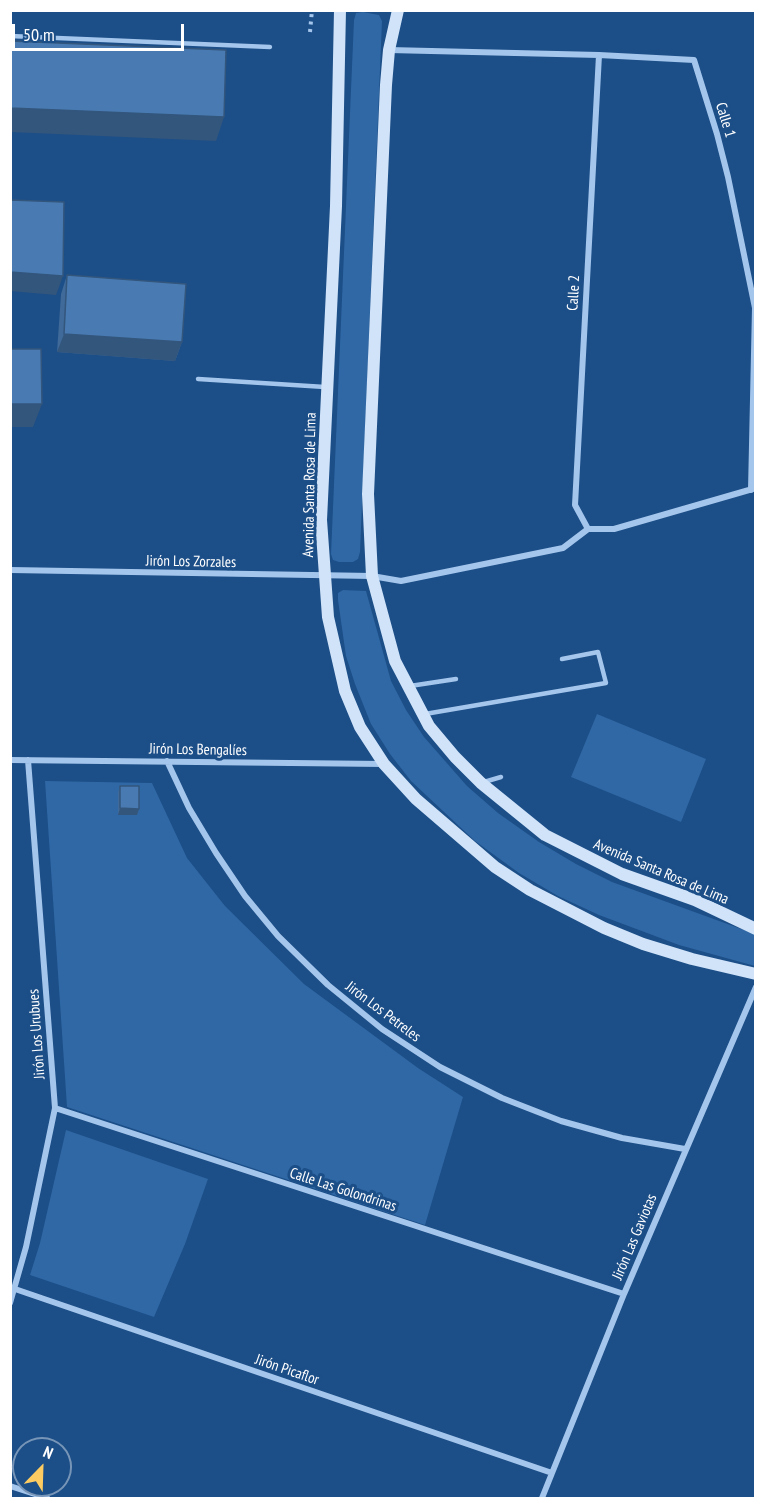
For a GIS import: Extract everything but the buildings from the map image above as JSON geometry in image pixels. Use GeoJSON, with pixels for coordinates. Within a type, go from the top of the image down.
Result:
{"type":"FeatureCollection","features":[{"type":"Feature","properties":{"kind":"main road","name":"Avenida Santa Rosa de Lima"},"geometry":{"type":"LineString","coordinates":[[340,10],[336,206],[321,520],[328,617],[345,691],[360,727],[384,764],[416,799],[495,867],[530,890],[604,928],[643,944],[692,959],[756,974]]}},
{"type":"Feature","properties":{"kind":"main road","name":"Avenida Santa Rosa de Lima"},"geometry":{"type":"LineString","coordinates":[[398,10],[389,50],[368,494],[372,576],[395,661],[429,726],[455,757],[481,783],[545,835],[622,874],[694,900],[756,929]]}},
{"type":"Feature","properties":{"kind":"street","name":"Calle 1"},"geometry":{"type":"LineString","coordinates":[[389,50],[599,55],[694,60],[728,177],[755,308],[753,489]]}},
{"type":"Feature","properties":{"kind":"street","name":"Calle 2"},"geometry":{"type":"LineString","coordinates":[[588,530],[575,506],[599,55]]}},
{"type":"Feature","properties":{"kind":"street"},"geometry":{"type":"LineString","coordinates":[[588,530],[614,529],[753,489]]}},
{"type":"Feature","properties":{"kind":"street","name":"Jirón Los Zorzales"},"geometry":{"type":"LineString","coordinates":[[10,570],[372,576],[401,581],[563,548],[588,530]]}},
{"type":"Feature","properties":{"kind":"street","name":"Jirón Los Bengalíes"},"geometry":{"type":"LineString","coordinates":[[10,760],[384,764]]}},
{"type":"Feature","properties":{"kind":"street","name":"Jirón Los Urubues"},"geometry":{"type":"LineString","coordinates":[[10,1303],[26,1247],[55,1108],[28,760]]}},
{"type":"Feature","properties":{"kind":"street","name":"Jirón Los Petreles"},"geometry":{"type":"LineString","coordinates":[[167,761],[189,808],[245,896],[279,936],[328,985],[382,1029],[440,1067],[502,1098],[561,1121],[592,1130],[622,1138],[685,1149]]}},
{"type":"Feature","properties":{"kind":"street","name":"Jirón Las Gaviotas"},"geometry":{"type":"LineString","coordinates":[[542,1498],[624,1294],[756,987]]}},
{"type":"Feature","properties":{"kind":"street","name":"Calle Las Golondrinas"},"geometry":{"type":"LineString","coordinates":[[55,1108],[624,1294]]}},
{"type":"Feature","properties":{"kind":"street","name":"Jirón Picaflor"},"geometry":{"type":"LineString","coordinates":[[15,1289],[552,1473]]}},
{"type":"Feature","properties":{"kind":"street"},"geometry":{"type":"LineString","coordinates":[[10,1486],[47,1498]]}},
{"type":"Feature","properties":{"kind":"lane"},"geometry":{"type":"LineString","coordinates":[[10,36],[270,47]]}},
{"type":"Feature","properties":{"kind":"lane"},"geometry":{"type":"LineString","coordinates":[[198,379],[328,387]]}},
{"type":"Feature","properties":{"kind":"lane"},"geometry":{"type":"LineString","coordinates":[[422,714],[606,683],[598,652],[562,659]]}},
{"type":"Feature","properties":{"kind":"lane"},"geometry":{"type":"LineString","coordinates":[[407,686],[456,679]]}},
{"type":"Feature","properties":{"kind":"lane"},"geometry":{"type":"LineString","coordinates":[[481,783],[501,777]]}},
{"type":"Feature","properties":{"kind":"path"},"geometry":{"type":"LineString","coordinates":[[310,32],[312,10]]}},
{"type":"Feature","properties":{"kind":"shaded area"},"geometry":{"type":"Polygon","coordinates":[[[356,13],[379,15],[382,21],[360,552],[358,559],[353,562],[339,562],[333,560],[331,554],[354,20],[356,13]]]}},
{"type":"Feature","properties":{"kind":"shaded area"},"geometry":{"type":"Polygon","coordinates":[[[343,590],[366,591],[391,681],[406,710],[424,737],[467,786],[498,813],[539,842],[576,864],[612,882],[755,934],[755,966],[679,945],[599,915],[558,896],[519,873],[475,841],[411,781],[371,724],[346,656],[338,600],[338,593],[343,590]]]}},
{"type":"Feature","properties":{"kind":"shaded area"},"geometry":{"type":"Polygon","coordinates":[[[597,714],[706,759],[681,822],[571,777],[597,714]]]}},
{"type":"Feature","properties":{"kind":"shaded area"},"geometry":{"type":"Polygon","coordinates":[[[45,781],[152,783],[187,858],[225,906],[304,984],[418,1068],[463,1097],[425,1225],[67,1107],[45,781]]]}},
{"type":"Feature","properties":{"kind":"shaded area"},"geometry":{"type":"Polygon","coordinates":[[[66,1130],[208,1179],[185,1244],[154,1317],[30,1275],[40,1243],[66,1130]]]}}]}
